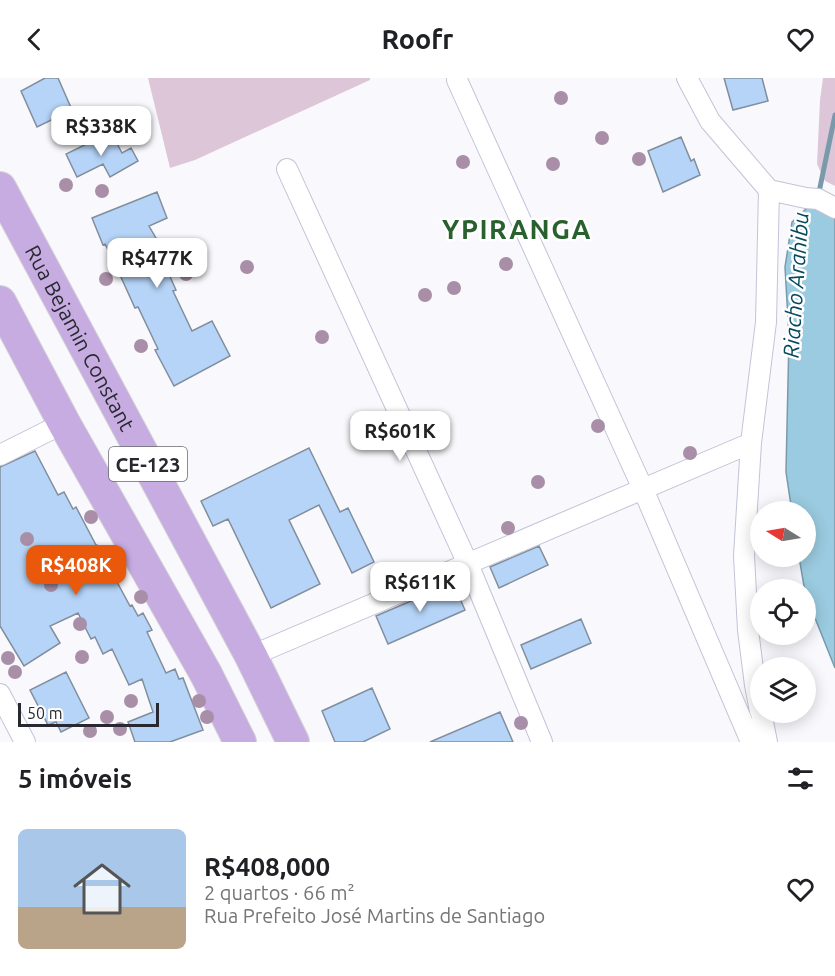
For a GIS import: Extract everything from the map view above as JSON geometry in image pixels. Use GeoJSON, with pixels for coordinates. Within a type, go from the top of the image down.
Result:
{"type":"FeatureCollection","features":[{"type":"Feature","properties":{"kind":"main road","name":"Rua Bejamin Constant"},"geometry":{"type":"LineString","coordinates":[[0,188],[251,656],[293,742]]}},
{"type":"Feature","properties":{"kind":"main road","name":"CE-123"},"geometry":{"type":"LineString","coordinates":[[0,302],[64,423],[206,674],[240,742]]}},
{"type":"Feature","properties":{"kind":"street"},"geometry":{"type":"LineString","coordinates":[[687,78],[710,122],[769,190],[818,199],[835,208]]}},
{"type":"Feature","properties":{"kind":"street"},"geometry":{"type":"LineString","coordinates":[[457,80],[643,489],[751,742]]}},
{"type":"Feature","properties":{"kind":"street"},"geometry":{"type":"LineString","coordinates":[[287,169],[468,564],[542,742]]}},
{"type":"Feature","properties":{"kind":"street"},"geometry":{"type":"LineString","coordinates":[[751,657],[744,556],[751,443],[766,322],[769,190]]}},
{"type":"Feature","properties":{"kind":"street"},"geometry":{"type":"LineString","coordinates":[[0,455],[64,423]]}},
{"type":"Feature","properties":{"kind":"street"},"geometry":{"type":"LineString","coordinates":[[251,656],[751,443]]}},
{"type":"Feature","properties":{"kind":"street"},"geometry":{"type":"LineString","coordinates":[[0,694],[25,742]]}},
{"type":"Feature","properties":{"kind":"street"},"geometry":{"type":"LineString","coordinates":[[763,723],[767,742]]}},
{"type":"Feature","properties":{"kind":"shaded area"},"geometry":{"type":"Polygon","coordinates":[[[148,78],[370,78],[370,80],[195,160],[170,168],[148,78]]]}},
{"type":"Feature","properties":{"kind":"shaded area"},"geometry":{"type":"Polygon","coordinates":[[[823,78],[835,78],[835,186],[825,181],[817,164],[823,78]]]}},
{"type":"Feature","properties":{"kind":"water"},"geometry":{"type":"Polygon","coordinates":[[[809,206],[835,214],[835,668],[816,620],[816,579],[803,579],[801,567],[816,567],[816,501],[790,501],[786,472],[789,337],[785,267],[792,222],[809,206]]]}},
{"type":"Feature","properties":{"kind":"building"},"geometry":{"type":"Polygon","coordinates":[[[45,78],[58,78],[72,110],[37,127],[21,91],[45,78]]]}},
{"type":"Feature","properties":{"kind":"building"},"geometry":{"type":"Polygon","coordinates":[[[724,78],[762,78],[768,101],[733,110],[724,78]]]}},
{"type":"Feature","properties":{"kind":"building"},"geometry":{"type":"Polygon","coordinates":[[[111,132],[122,153],[131,148],[138,161],[110,177],[103,164],[77,177],[66,154],[111,132]]]}},
{"type":"Feature","properties":{"kind":"building"},"geometry":{"type":"Polygon","coordinates":[[[681,137],[700,175],[663,192],[648,151],[681,137]]]}},
{"type":"Feature","properties":{"kind":"building"},"geometry":{"type":"Polygon","coordinates":[[[157,192],[167,218],[149,226],[164,252],[160,254],[176,290],[173,291],[192,331],[212,321],[230,356],[174,386],[155,350],[158,349],[138,307],[135,308],[92,218],[157,192]]]}},
{"type":"Feature","properties":{"kind":"building"},"geometry":{"type":"Polygon","coordinates":[[[309,448],[340,512],[348,508],[374,562],[352,573],[319,505],[289,520],[320,584],[271,608],[228,519],[213,526],[201,501],[309,448]]]}},
{"type":"Feature","properties":{"kind":"building"},"geometry":{"type":"Polygon","coordinates":[[[35,451],[58,495],[64,492],[73,509],[76,507],[130,606],[132,605],[138,616],[143,613],[152,630],[147,632],[166,673],[175,669],[179,679],[183,678],[203,730],[170,742],[135,742],[128,722],[153,712],[142,679],[129,685],[112,649],[103,654],[95,637],[91,639],[78,613],[50,626],[60,643],[24,666],[0,626],[0,467],[35,451]]]}},
{"type":"Feature","properties":{"kind":"building"},"geometry":{"type":"Polygon","coordinates":[[[539,546],[548,565],[499,588],[490,567],[539,546]]]}},
{"type":"Feature","properties":{"kind":"building"},"geometry":{"type":"Polygon","coordinates":[[[453,583],[465,610],[388,644],[376,616],[453,583]]]}},
{"type":"Feature","properties":{"kind":"building"},"geometry":{"type":"Polygon","coordinates":[[[581,619],[591,643],[531,669],[521,645],[581,619]]]}},
{"type":"Feature","properties":{"kind":"building"},"geometry":{"type":"Polygon","coordinates":[[[66,672],[89,718],[61,732],[56,722],[48,725],[30,690],[66,672]]]}},
{"type":"Feature","properties":{"kind":"building"},"geometry":{"type":"Polygon","coordinates":[[[372,688],[390,729],[363,742],[335,742],[322,711],[372,688]]]}},
{"type":"Feature","properties":{"kind":"building"},"geometry":{"type":"Polygon","coordinates":[[[500,712],[513,742],[430,742],[500,712]]]}},
{"type":"Feature","properties":{"kind":"waterway","name":"Riacho Arahibu"},"geometry":{"type":"LineString","coordinates":[[818,197],[835,115]]}},
{"type":"Feature","properties":{"kind":"district","name":"YPIRANGA"},"geometry":{"type":"Point","coordinates":[517,229]}}]}
